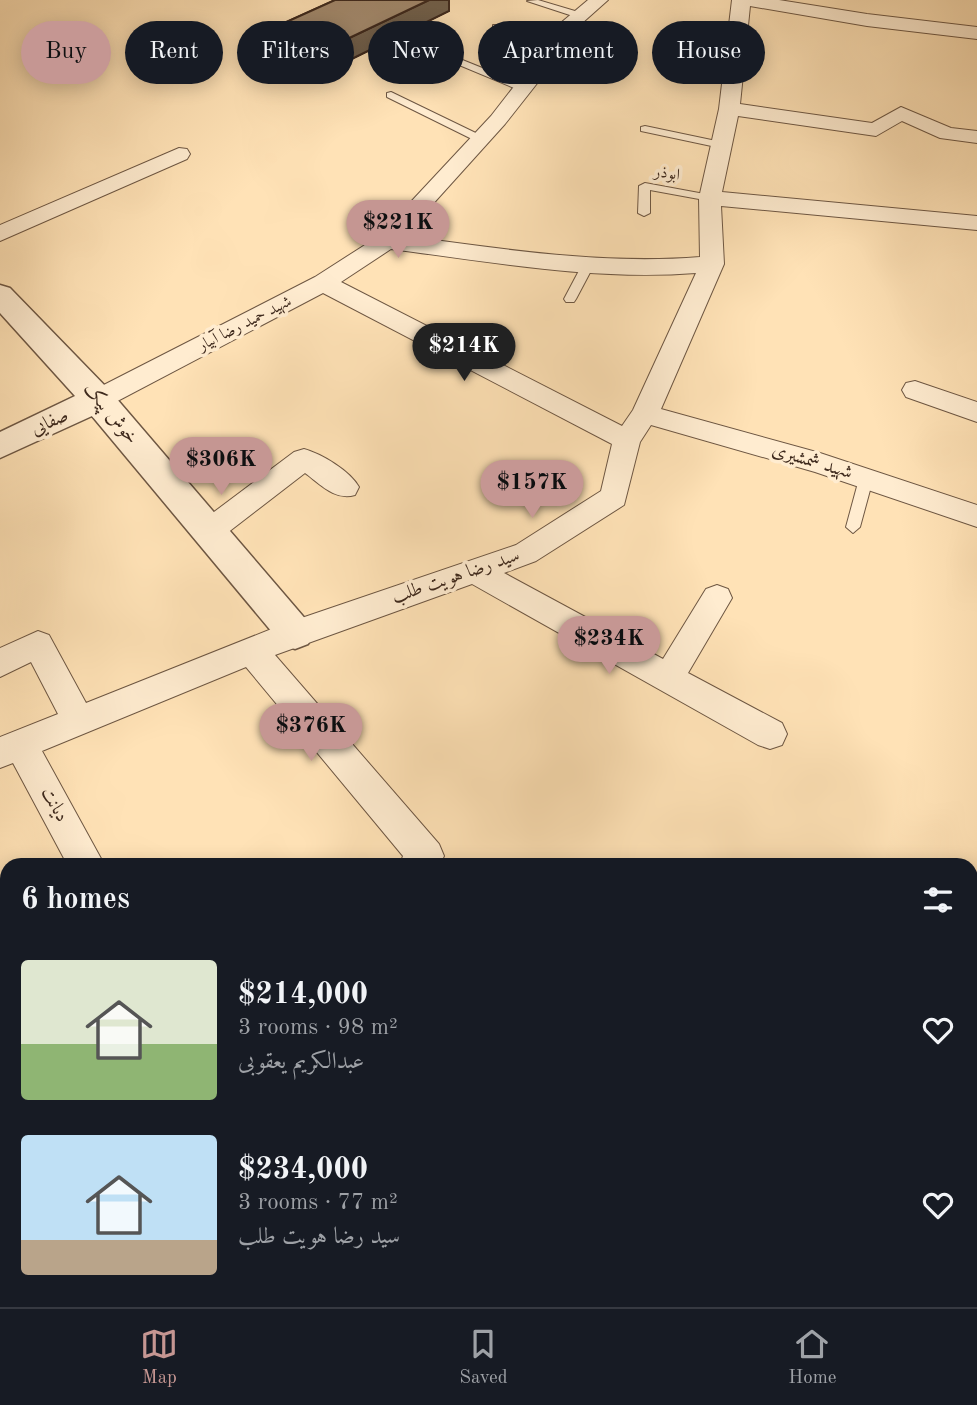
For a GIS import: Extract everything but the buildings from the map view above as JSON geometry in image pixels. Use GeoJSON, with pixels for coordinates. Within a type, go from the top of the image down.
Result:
{"type":"FeatureCollection","features":[{"type":"Feature","properties":{"kind":"street","name":"شهید حمید رضا آبیار"},"geometry":{"type":"LineString","coordinates":[[574,21],[599,0]]}},
{"type":"Feature","properties":{"kind":"street"},"geometry":{"type":"LineString","coordinates":[[743,0],[867,20],[977,33]]}},
{"type":"Feature","properties":{"kind":"street","name":"سید رضا هویت طلب"},"geometry":{"type":"LineString","coordinates":[[740,21],[743,0]]}},
{"type":"Feature","properties":{"kind":"street","name":"شهید حمید رضا آبیار"},"geometry":{"type":"LineString","coordinates":[[99,399],[323,284],[387,241],[480,139],[526,84]]}},
{"type":"Feature","properties":{"kind":"street","name":"سید رضا هویت طلب"},"geometry":{"type":"LineString","coordinates":[[11,749],[295,633],[526,553],[614,497],[627,440],[645,414],[712,264],[710,198],[729,109],[732,84]]}},
{"type":"Feature","properties":{"kind":"street"},"geometry":{"type":"LineString","coordinates":[[729,109],[876,130],[901,113],[947,134],[977,136]]}},
{"type":"Feature","properties":{"kind":"street"},"geometry":{"type":"LineString","coordinates":[[0,234],[179,154]]}},
{"type":"Feature","properties":{"kind":"street"},"geometry":{"type":"LineString","coordinates":[[710,198],[977,223]]}},
{"type":"Feature","properties":{"kind":"street"},"geometry":{"type":"LineString","coordinates":[[387,241],[588,265],[674,268],[712,264]]}},
{"type":"Feature","properties":{"kind":"street"},"geometry":{"type":"LineString","coordinates":[[323,284],[627,440]]}},
{"type":"Feature","properties":{"kind":"street","name":"خوش پیک"},"geometry":{"type":"LineString","coordinates":[[0,295],[99,399],[131,440],[212,529],[295,633]]}},
{"type":"Feature","properties":{"kind":"street"},"geometry":{"type":"LineString","coordinates":[[915,390],[977,412]]}},
{"type":"Feature","properties":{"kind":"street","name":"صفایی"},"geometry":{"type":"LineString","coordinates":[[0,446],[99,399]]}},
{"type":"Feature","properties":{"kind":"street","name":"شهید شمشیری"},"geometry":{"type":"LineString","coordinates":[[645,414],[820,463],[977,516]]}},
{"type":"Feature","properties":{"kind":"street"},"geometry":{"type":"LineString","coordinates":[[212,529],[304,459],[345,487]]}},
{"type":"Feature","properties":{"kind":"street"},"geometry":{"type":"LineString","coordinates":[[474,571],[770,734]]}},
{"type":"Feature","properties":{"kind":"street"},"geometry":{"type":"LineString","coordinates":[[668,678],[717,598]]}},
{"type":"Feature","properties":{"kind":"street"},"geometry":{"type":"LineString","coordinates":[[0,663],[38,643],[79,723]]}},
{"type":"Feature","properties":{"kind":"street"},"geometry":{"type":"LineString","coordinates":[[252,651],[426,856],[424,858]]}},
{"type":"Feature","properties":{"kind":"street","name":"دیانت"},"geometry":{"type":"LineString","coordinates":[[11,749],[82,858]]}},
{"type":"Feature","properties":{"kind":"lane"},"geometry":{"type":"LineString","coordinates":[[532,1],[582,16]]}},
{"type":"Feature","properties":{"kind":"lane"},"geometry":{"type":"LineString","coordinates":[[391,94],[480,139]]}},
{"type":"Feature","properties":{"kind":"lane"},"geometry":{"type":"LineString","coordinates":[[645,129],[721,145]]}},
{"type":"Feature","properties":{"kind":"lane","name":"ابوذر"},"geometry":{"type":"LineString","coordinates":[[644,213],[645,186],[710,198]]}},
{"type":"Feature","properties":{"kind":"lane"},"geometry":{"type":"LineString","coordinates":[[570,299],[588,265]]}},
{"type":"Feature","properties":{"kind":"lane"},"geometry":{"type":"LineString","coordinates":[[853,527],[866,479]]}}]}
